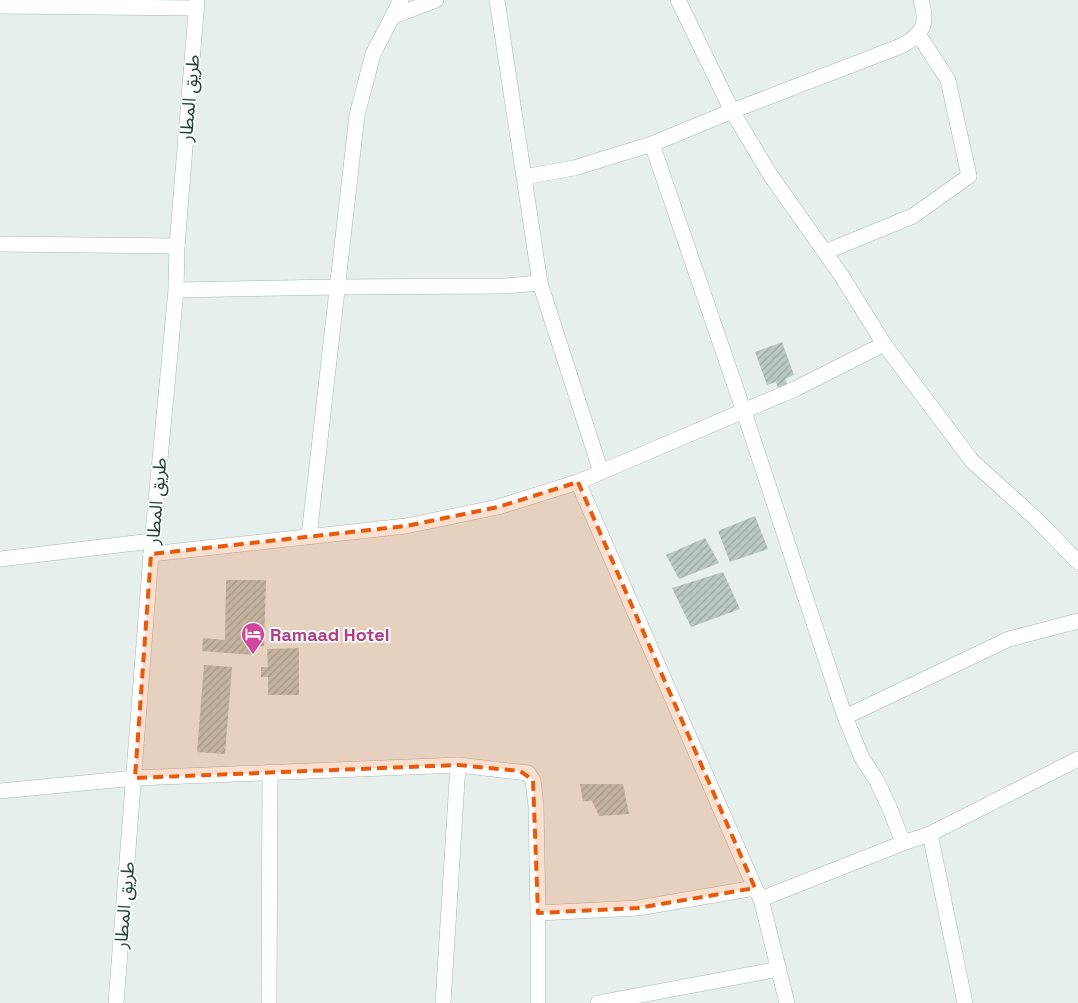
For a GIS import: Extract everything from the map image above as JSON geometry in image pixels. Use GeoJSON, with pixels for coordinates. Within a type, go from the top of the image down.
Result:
{"type":"FeatureCollection","features":[{"type":"Feature","properties":{"kind":"street"},"geometry":{"type":"LineString","coordinates":[[310,536],[357,115],[373,54],[401,0]]}},
{"type":"Feature","properties":{"kind":"street"},"geometry":{"type":"LineString","coordinates":[[394,16],[436,0]]}},
{"type":"Feature","properties":{"kind":"street"},"geometry":{"type":"LineString","coordinates":[[496,0],[540,283],[601,472]]}},
{"type":"Feature","properties":{"kind":"street"},"geometry":{"type":"LineString","coordinates":[[524,177],[574,168],[652,144],[901,46],[912,40],[923,26],[925,15],[921,0]]}},
{"type":"Feature","properties":{"kind":"street"},"geometry":{"type":"LineString","coordinates":[[682,1],[732,111],[771,176],[841,275],[884,344],[972,460],[1034,517],[1078,562]]}},
{"type":"Feature","properties":{"kind":"street"},"geometry":{"type":"LineString","coordinates":[[0,6],[197,4]]}},
{"type":"Feature","properties":{"kind":"street","name":"طريق المطار"},"geometry":{"type":"LineString","coordinates":[[116,1003],[152,548],[176,290],[177,246],[197,4]]}},
{"type":"Feature","properties":{"kind":"street"},"geometry":{"type":"LineString","coordinates":[[825,252],[912,216],[969,176],[948,80],[918,34]]}},
{"type":"Feature","properties":{"kind":"street"},"geometry":{"type":"LineString","coordinates":[[652,144],[845,716],[862,758],[877,781],[890,809],[903,843]]}},
{"type":"Feature","properties":{"kind":"street"},"geometry":{"type":"LineString","coordinates":[[0,244],[177,246]]}},
{"type":"Feature","properties":{"kind":"street"},"geometry":{"type":"LineString","coordinates":[[176,290],[495,287],[540,283]]}},
{"type":"Feature","properties":{"kind":"street"},"geometry":{"type":"LineString","coordinates":[[0,559],[310,536],[406,526],[498,507],[578,482],[744,412],[795,389],[884,344]]}},
{"type":"Feature","properties":{"kind":"street"},"geometry":{"type":"LineString","coordinates":[[578,482],[758,894],[787,1003]]}},
{"type":"Feature","properties":{"kind":"street"},"geometry":{"type":"LineString","coordinates":[[845,716],[1009,639],[1078,621]]}},
{"type":"Feature","properties":{"kind":"street"},"geometry":{"type":"LineString","coordinates":[[538,913],[638,908],[758,894],[930,834],[1078,759]]}},
{"type":"Feature","properties":{"kind":"street"},"geometry":{"type":"LineString","coordinates":[[0,791],[134,778],[458,765],[528,773],[534,780],[538,913],[538,1003]]}},
{"type":"Feature","properties":{"kind":"street"},"geometry":{"type":"LineString","coordinates":[[444,1003],[458,765]]}},
{"type":"Feature","properties":{"kind":"street"},"geometry":{"type":"LineString","coordinates":[[269,1003],[270,772]]}},
{"type":"Feature","properties":{"kind":"street"},"geometry":{"type":"LineString","coordinates":[[930,834],[965,1003]]}},
{"type":"Feature","properties":{"kind":"street"},"geometry":{"type":"LineString","coordinates":[[598,1003],[779,969]]}},
{"type":"Feature","properties":{"kind":"highlighted area"},"geometry":{"type":"Polygon","coordinates":[[[578,482],[755,888],[638,908],[538,913],[533,780],[520,771],[458,765],[135,778],[151,554],[406,526],[498,507],[578,482]]]}},
{"type":"Feature","properties":{"kind":"building"},"geometry":{"type":"Polygon","coordinates":[[[782,342],[794,375],[785,379],[787,384],[778,388],[776,382],[767,385],[755,352],[782,342]]]}},
{"type":"Feature","properties":{"kind":"building"},"geometry":{"type":"Polygon","coordinates":[[[755,516],[768,549],[730,562],[718,531],[755,516]]]}},
{"type":"Feature","properties":{"kind":"building"},"geometry":{"type":"Polygon","coordinates":[[[705,538],[719,563],[679,579],[666,555],[705,538]]]}},
{"type":"Feature","properties":{"kind":"building"},"geometry":{"type":"Polygon","coordinates":[[[723,572],[740,609],[691,627],[672,588],[723,572]]]}},
{"type":"Feature","properties":{"kind":"building"},"geometry":{"type":"Polygon","coordinates":[[[226,580],[266,580],[264,646],[253,648],[253,655],[202,651],[203,638],[225,640],[226,580]]]}},
{"type":"Feature","properties":{"kind":"building"},"geometry":{"type":"Polygon","coordinates":[[[299,648],[299,695],[268,695],[268,677],[261,677],[261,667],[268,667],[267,649],[299,648]]]}},
{"type":"Feature","properties":{"kind":"building"},"geometry":{"type":"Polygon","coordinates":[[[204,665],[232,667],[225,754],[197,752],[204,665]]]}},
{"type":"Feature","properties":{"kind":"building"},"geometry":{"type":"Polygon","coordinates":[[[580,784],[623,784],[629,814],[599,816],[592,801],[583,801],[580,784]]]}},
{"type":"Feature","properties":{"kind":"place","name":"Ramaad Hotel"},"geometry":{"type":"Point","coordinates":[253,655]}}]}
